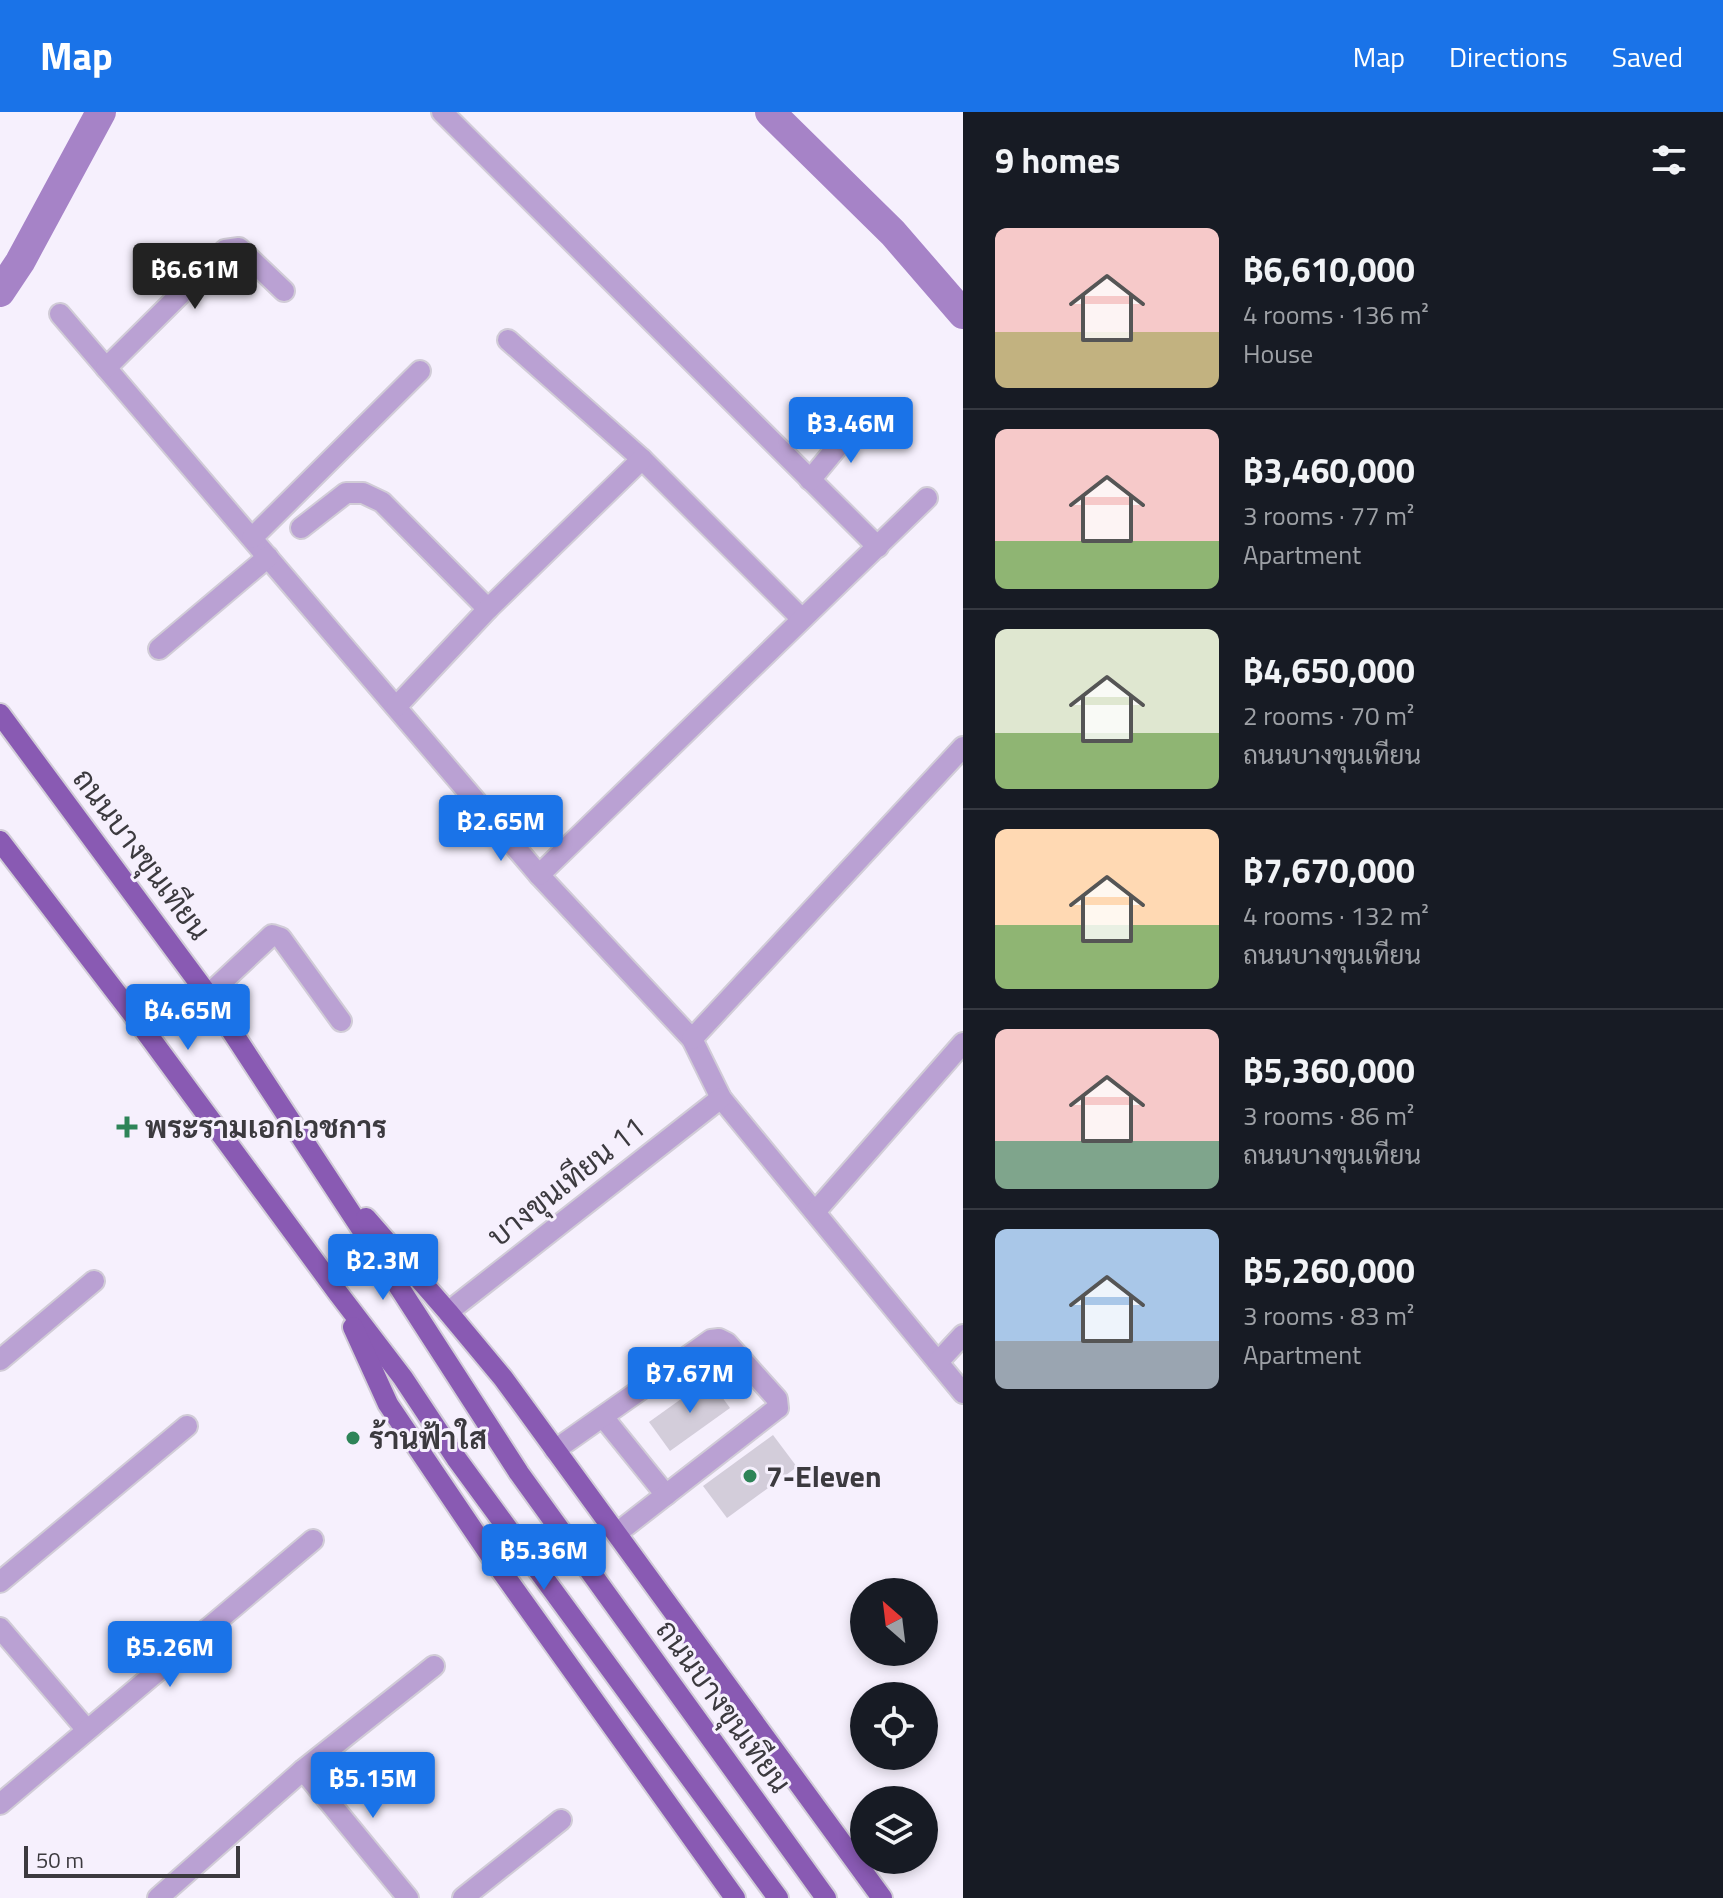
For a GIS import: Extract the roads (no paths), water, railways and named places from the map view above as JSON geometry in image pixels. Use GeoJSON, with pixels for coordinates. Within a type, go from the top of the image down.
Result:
{"type":"FeatureCollection","features":[{"type":"Feature","properties":{"kind":"main road","name":"ถนนบางขุนเทียน"},"geometry":{"type":"LineString","coordinates":[[0,714],[208,995],[519,1473],[826,1898]]}},
{"type":"Feature","properties":{"kind":"main road"},"geometry":{"type":"LineString","coordinates":[[0,841],[403,1378],[465,1470],[773,1892]]}},
{"type":"Feature","properties":{"kind":"main road"},"geometry":{"type":"LineString","coordinates":[[314,1158],[503,1378],[882,1898]]}},
{"type":"Feature","properties":{"kind":"main road"},"geometry":{"type":"LineString","coordinates":[[338,1293],[388,1404],[490,1555],[735,1898]]}},
{"type":"Feature","properties":{"kind":"street"},"geometry":{"type":"LineString","coordinates":[[442,112],[878,547]]}},
{"type":"Feature","properties":{"kind":"street"},"geometry":{"type":"LineString","coordinates":[[106,368],[225,250],[239,248],[284,291]]}},
{"type":"Feature","properties":{"kind":"street"},"geometry":{"type":"LineString","coordinates":[[60,314],[539,875],[692,1039],[721,1098],[963,1393]]}},
{"type":"Feature","properties":{"kind":"street"},"geometry":{"type":"LineString","coordinates":[[508,340],[642,459],[801,618]]}},
{"type":"Feature","properties":{"kind":"street"},"geometry":{"type":"LineString","coordinates":[[252,538],[420,371]]}},
{"type":"Feature","properties":{"kind":"street"},"geometry":{"type":"LineString","coordinates":[[810,480],[858,422]]}},
{"type":"Feature","properties":{"kind":"street"},"geometry":{"type":"LineString","coordinates":[[397,706],[488,609],[642,459]]}},
{"type":"Feature","properties":{"kind":"street"},"geometry":{"type":"LineString","coordinates":[[301,528],[346,493],[363,493],[382,502],[488,609]]}},
{"type":"Feature","properties":{"kind":"street"},"geometry":{"type":"LineString","coordinates":[[539,875],[927,498]]}},
{"type":"Feature","properties":{"kind":"street"},"geometry":{"type":"LineString","coordinates":[[159,649],[268,557]]}},
{"type":"Feature","properties":{"kind":"street"},"geometry":{"type":"LineString","coordinates":[[692,1039],[963,747]]}},
{"type":"Feature","properties":{"kind":"street"},"geometry":{"type":"LineString","coordinates":[[208,995],[272,935],[281,938],[341,1021]]}},
{"type":"Feature","properties":{"kind":"street"},"geometry":{"type":"LineString","coordinates":[[815,1212],[963,1043]]}},
{"type":"Feature","properties":{"kind":"street","name":"บางขุนเทียน 11"},"geometry":{"type":"LineString","coordinates":[[448,1312],[721,1098]]}},
{"type":"Feature","properties":{"kind":"street"},"geometry":{"type":"LineString","coordinates":[[0,1360],[94,1281]]}},
{"type":"Feature","properties":{"kind":"street"},"geometry":{"type":"LineString","coordinates":[[938,1362],[963,1335]]}},
{"type":"Feature","properties":{"kind":"street"},"geometry":{"type":"LineString","coordinates":[[555,1450],[711,1340],[719,1339],[727,1343],[777,1399],[778,1408],[617,1533]]}},
{"type":"Feature","properties":{"kind":"street"},"geometry":{"type":"LineString","coordinates":[[603,1417],[666,1495]]}},
{"type":"Feature","properties":{"kind":"street"},"geometry":{"type":"LineString","coordinates":[[0,1582],[187,1426]]}},
{"type":"Feature","properties":{"kind":"street"},"geometry":{"type":"LineString","coordinates":[[0,1804],[313,1540]]}},
{"type":"Feature","properties":{"kind":"street"},"geometry":{"type":"LineString","coordinates":[[0,1628],[87,1730]]}},
{"type":"Feature","properties":{"kind":"street"},"geometry":{"type":"LineString","coordinates":[[158,1898],[303,1770],[434,1666]]}},
{"type":"Feature","properties":{"kind":"street"},"geometry":{"type":"LineString","coordinates":[[303,1770],[408,1898]]}},
{"type":"Feature","properties":{"kind":"street"},"geometry":{"type":"LineString","coordinates":[[463,1898],[561,1820]]}},
{"type":"Feature","properties":{"kind":"waterway"},"geometry":{"type":"LineString","coordinates":[[0,292],[20,262],[101,112]]}},
{"type":"Feature","properties":{"kind":"waterway"},"geometry":{"type":"LineString","coordinates":[[770,112],[893,233],[963,314]]}},
{"type":"Feature","properties":{"kind":"place","name":"พระรามเอกเวชการ"},"geometry":{"type":"Point","coordinates":[127,1127]}},
{"type":"Feature","properties":{"kind":"place","name":"ร้านฟ้าใส"},"geometry":{"type":"Point","coordinates":[353,1438]}},
{"type":"Feature","properties":{"kind":"place","name":"7-Eleven"},"geometry":{"type":"Point","coordinates":[750,1476]}}]}
